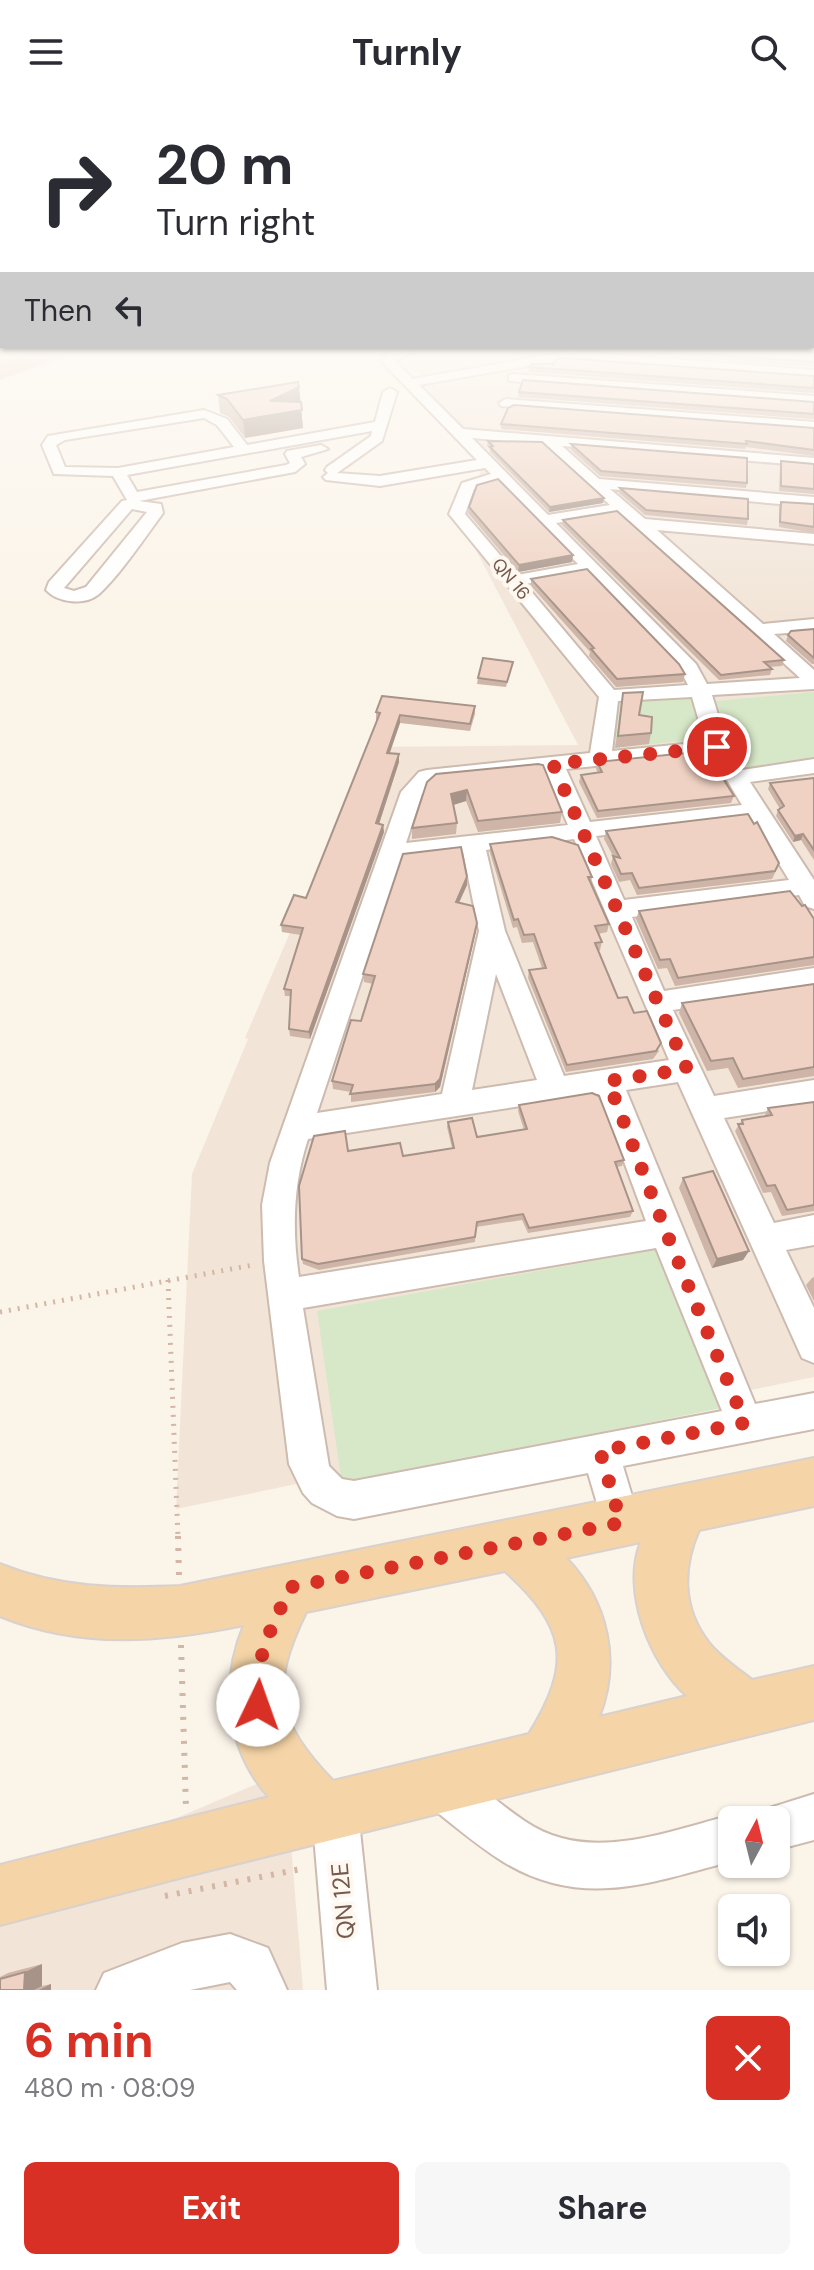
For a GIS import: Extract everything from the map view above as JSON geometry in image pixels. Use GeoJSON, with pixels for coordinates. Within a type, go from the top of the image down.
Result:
{"type":"FeatureCollection","features":[{"type":"Feature","properties":{"kind":"main road"},"geometry":{"type":"LineString","coordinates":[[0,1590],[31,1604],[104,1616],[180,1612],[814,1482]]}},
{"type":"Feature","properties":{"kind":"main road"},"geometry":{"type":"LineString","coordinates":[[682,1511],[663,1551],[660,1585],[670,1624],[690,1663],[744,1710]]}},
{"type":"Feature","properties":{"kind":"main road"},"geometry":{"type":"LineString","coordinates":[[514,1545],[546,1572],[570,1601],[581,1633],[583,1671],[573,1711],[545,1761]]}},
{"type":"Feature","properties":{"kind":"main road"},"geometry":{"type":"LineString","coordinates":[[291,1587],[264,1640],[256,1683],[259,1727],[285,1772],[333,1829]]}},
{"type":"Feature","properties":{"kind":"main road"},"geometry":{"type":"LineString","coordinates":[[0,1895],[333,1829],[440,1786],[814,1693]]}},
{"type":"Feature","properties":{"kind":"street"},"geometry":{"type":"LineString","coordinates":[[56,439],[50,441],[59,471],[126,489],[155,507],[155,513],[92,591],[78,596],[55,590],[55,586],[126,489],[222,467],[296,467],[297,461],[292,454],[352,439]]}},
{"type":"Feature","properties":{"kind":"street"},"geometry":{"type":"LineString","coordinates":[[236,439],[243,449]]}},
{"type":"Feature","properties":{"kind":"street"},"geometry":{"type":"LineString","coordinates":[[126,489],[222,467],[243,449],[323,439]]}},
{"type":"Feature","properties":{"kind":"street"},"geometry":{"type":"LineString","coordinates":[[372,439],[334,473],[367,481],[395,480],[482,458]]}},
{"type":"Feature","properties":{"kind":"street"},"geometry":{"type":"LineString","coordinates":[[465,439],[689,668],[701,692],[717,747],[810,893],[617,910]]}},
{"type":"Feature","properties":{"kind":"street"},"geometry":{"type":"LineString","coordinates":[[547,440],[561,439]]}},
{"type":"Feature","properties":{"kind":"street"},"geometry":{"type":"LineString","coordinates":[[678,439],[768,478],[814,502]]}},
{"type":"Feature","properties":{"kind":"street"},"geometry":{"type":"LineString","coordinates":[[547,440],[761,630],[814,682]]}},
{"type":"Feature","properties":{"kind":"street"},"geometry":{"type":"LineString","coordinates":[[595,483],[768,478],[814,462]]}},
{"type":"Feature","properties":{"kind":"street","name":"QN 16"},"geometry":{"type":"LineString","coordinates":[[503,478],[485,479],[467,486],[457,514],[609,696]]}},
{"type":"Feature","properties":{"kind":"street"},"geometry":{"type":"LineString","coordinates":[[546,520],[624,507]]}},
{"type":"Feature","properties":{"kind":"street"},"geometry":{"type":"LineString","coordinates":[[642,524],[814,539]]}},
{"type":"Feature","properties":{"kind":"street"},"geometry":{"type":"LineString","coordinates":[[514,581],[593,567]]}},
{"type":"Feature","properties":{"kind":"street"},"geometry":{"type":"LineString","coordinates":[[761,630],[814,625]]}},
{"type":"Feature","properties":{"kind":"street"},"geometry":{"type":"LineString","coordinates":[[600,758],[609,696],[814,682]]}},
{"type":"Feature","properties":{"kind":"street"},"geometry":{"type":"LineString","coordinates":[[717,747],[427,777],[412,792],[300,1128],[285,1163],[278,1205],[282,1278],[308,1464],[318,1487],[334,1497],[354,1500],[814,1411]]}},
{"type":"Feature","properties":{"kind":"street"},"geometry":{"type":"LineString","coordinates":[[553,764],[656,1002],[814,1346]]}},
{"type":"Feature","properties":{"kind":"street"},"geometry":{"type":"LineString","coordinates":[[737,777],[814,766]]}},
{"type":"Feature","properties":{"kind":"street"},"geometry":{"type":"LineString","coordinates":[[391,853],[758,810]]}},
{"type":"Feature","properties":{"kind":"street"},"geometry":{"type":"LineString","coordinates":[[473,845],[492,931],[555,1089]]}},
{"type":"Feature","properties":{"kind":"street"},"geometry":{"type":"LineString","coordinates":[[454,1104],[492,931]]}},
{"type":"Feature","properties":{"kind":"street"},"geometry":{"type":"LineString","coordinates":[[656,1002],[814,978]]}},
{"type":"Feature","properties":{"kind":"street"},"geometry":{"type":"LineString","coordinates":[[300,1128],[687,1069]]}},
{"type":"Feature","properties":{"kind":"street"},"geometry":{"type":"LineString","coordinates":[[608,1081],[745,1423]]}},
{"type":"Feature","properties":{"kind":"street"},"geometry":{"type":"LineString","coordinates":[[706,1109],[814,1092]]}},
{"type":"Feature","properties":{"kind":"street"},"geometry":{"type":"LineString","coordinates":[[764,1239],[814,1230]]}},
{"type":"Feature","properties":{"kind":"street"},"geometry":{"type":"LineString","coordinates":[[282,1278],[666,1232]]}},
{"type":"Feature","properties":{"kind":"street"},"geometry":{"type":"LineString","coordinates":[[600,1451],[621,1523]]}},
{"type":"Feature","properties":{"kind":"street"},"geometry":{"type":"LineString","coordinates":[[440,1786],[529,1851],[565,1866],[604,1869],[718,1841]]}},
{"type":"Feature","properties":{"kind":"street"},"geometry":{"type":"LineString","coordinates":[[790,1823],[814,1817]]}},
{"type":"Feature","properties":{"kind":"street","name":"QN 12E"},"geometry":{"type":"LineString","coordinates":[[333,1829],[352,1990]]}},
{"type":"Feature","properties":{"kind":"street"},"geometry":{"type":"LineString","coordinates":[[121,1990],[216,1959],[242,1960],[258,1973],[262,1990]]}},
{"type":"Feature","properties":{"kind":"path"},"geometry":{"type":"LineString","coordinates":[[0,1312],[282,1278]]}},
{"type":"Feature","properties":{"kind":"path"},"geometry":{"type":"LineString","coordinates":[[159,1897],[333,1829]]}},
{"type":"Feature","properties":{"kind":"shaded area"},"geometry":{"type":"Polygon","coordinates":[[[464,439],[814,439],[814,1377],[176,1509],[192,1174],[248,1039],[245,1038],[369,747],[578,745],[457,514],[486,462],[464,439]]]}},
{"type":"Feature","properties":{"kind":"shaded area"},"geometry":{"type":"Polygon","coordinates":[[[285,1772],[303,1990],[0,1990],[0,1893],[285,1772]]]}},
{"type":"Feature","properties":{"kind":"green space"},"geometry":{"type":"Polygon","coordinates":[[[814,692],[814,757],[748,768],[715,701],[814,692]]]}},
{"type":"Feature","properties":{"kind":"green space"},"geometry":{"type":"Polygon","coordinates":[[[696,699],[702,739],[613,748],[620,700],[696,699]]]}},
{"type":"Feature","properties":{"kind":"green space"},"geometry":{"type":"Polygon","coordinates":[[[660,1249],[722,1408],[342,1485],[317,1311],[660,1249]]]}},
{"type":"Feature","properties":{"kind":"building"},"geometry":{"type":"Polygon","coordinates":[[[686,439],[814,439],[814,450],[746,441],[747,444],[686,439]]]}},
{"type":"Feature","properties":{"kind":"building"},"geometry":{"type":"Polygon","coordinates":[[[488,441],[542,442],[604,498],[550,507],[490,447],[493,446],[488,441]]]}},
{"type":"Feature","properties":{"kind":"building"},"geometry":{"type":"Polygon","coordinates":[[[571,444],[747,458],[747,483],[601,471],[571,444]]]}},
{"type":"Feature","properties":{"kind":"building"},"geometry":{"type":"Polygon","coordinates":[[[781,461],[814,464],[814,489],[781,486],[781,461]]]}},
{"type":"Feature","properties":{"kind":"building"},"geometry":{"type":"Polygon","coordinates":[[[498,479],[573,555],[519,565],[469,507],[477,485],[498,479]]]}},
{"type":"Feature","properties":{"kind":"building"},"geometry":{"type":"Polygon","coordinates":[[[620,488],[748,499],[748,519],[646,510],[620,488]]]}},
{"type":"Feature","properties":{"kind":"building"},"geometry":{"type":"Polygon","coordinates":[[[781,502],[814,504],[814,527],[780,522],[781,502]]]}},
{"type":"Feature","properties":{"kind":"building"},"geometry":{"type":"Polygon","coordinates":[[[617,511],[784,660],[764,662],[772,669],[721,675],[563,520],[617,511]]]}},
{"type":"Feature","properties":{"kind":"building"},"geometry":{"type":"Polygon","coordinates":[[[587,569],[679,664],[685,674],[617,679],[591,649],[594,648],[531,579],[587,569]]]}},
{"type":"Feature","properties":{"kind":"building"},"geometry":{"type":"Polygon","coordinates":[[[814,629],[814,658],[788,635],[791,631],[814,629]]]}},
{"type":"Feature","properties":{"kind":"building"},"geometry":{"type":"Polygon","coordinates":[[[483,658],[513,662],[507,682],[478,678],[483,658]]]}},
{"type":"Feature","properties":{"kind":"building"},"geometry":{"type":"Polygon","coordinates":[[[643,692],[639,715],[652,717],[651,733],[618,736],[623,693],[643,692]]]}},
{"type":"Feature","properties":{"kind":"building"},"geometry":{"type":"Polygon","coordinates":[[[382,696],[475,706],[470,724],[400,715],[387,753],[399,754],[376,823],[383,825],[309,1032],[289,1029],[291,990],[284,989],[303,928],[281,925],[294,895],[306,898],[380,713],[376,712],[382,696]]]}},
{"type":"Feature","properties":{"kind":"building"},"geometry":{"type":"Polygon","coordinates":[[[686,753],[692,762],[705,760],[712,772],[719,772],[734,796],[598,811],[581,775],[602,772],[597,762],[686,753]]]}},
{"type":"Feature","properties":{"kind":"building"},"geometry":{"type":"Polygon","coordinates":[[[543,765],[562,812],[478,821],[467,790],[451,794],[457,823],[412,828],[427,782],[436,774],[543,765]]]}},
{"type":"Feature","properties":{"kind":"building"},"geometry":{"type":"Polygon","coordinates":[[[814,778],[814,850],[803,834],[795,836],[778,810],[784,806],[770,783],[814,778]]]}},
{"type":"Feature","properties":{"kind":"building"},"geometry":{"type":"Polygon","coordinates":[[[748,814],[754,824],[757,822],[779,863],[775,871],[639,888],[632,873],[621,874],[613,856],[620,858],[606,831],[748,814]]]}},
{"type":"Feature","properties":{"kind":"building"},"geometry":{"type":"Polygon","coordinates":[[[552,837],[578,845],[609,924],[595,926],[602,942],[595,943],[618,998],[627,997],[634,1013],[647,1011],[661,1043],[656,1051],[567,1065],[529,970],[546,968],[534,934],[524,935],[518,919],[514,920],[490,844],[552,837]]]}},
{"type":"Feature","properties":{"kind":"building"},"geometry":{"type":"Polygon","coordinates":[[[461,847],[467,877],[456,902],[473,906],[477,923],[440,1079],[435,1084],[350,1094],[353,1085],[332,1081],[351,1020],[361,1021],[375,976],[363,974],[403,854],[461,847]]]}},
{"type":"Feature","properties":{"kind":"building"},"geometry":{"type":"Polygon","coordinates":[[[790,891],[814,919],[814,957],[678,978],[670,959],[660,960],[639,911],[790,891]]]}},
{"type":"Feature","properties":{"kind":"building"},"geometry":{"type":"Polygon","coordinates":[[[814,984],[814,1067],[743,1079],[733,1058],[711,1061],[682,1003],[814,984]]]}},
{"type":"Feature","properties":{"kind":"building"},"geometry":{"type":"Polygon","coordinates":[[[592,1093],[599,1096],[624,1160],[615,1162],[633,1211],[529,1228],[523,1214],[477,1222],[475,1237],[318,1264],[302,1259],[299,1186],[314,1136],[345,1131],[348,1151],[400,1143],[403,1156],[454,1148],[448,1122],[472,1118],[477,1137],[527,1129],[519,1105],[592,1093]]]}},
{"type":"Feature","properties":{"kind":"building"},"geometry":{"type":"Polygon","coordinates":[[[814,1102],[814,1205],[787,1210],[775,1185],[767,1186],[738,1124],[743,1124],[742,1120],[772,1115],[768,1108],[814,1102]]]}},
{"type":"Feature","properties":{"kind":"building"},"geometry":{"type":"Polygon","coordinates":[[[713,1171],[749,1251],[717,1259],[683,1178],[713,1171]]]}},
{"type":"Feature","properties":{"kind":"building"},"geometry":{"type":"Polygon","coordinates":[[[25,1972],[24,1990],[0,1990],[0,1979],[25,1972]]]}},
{"type":"Feature","properties":{"kind":"route"},"geometry":{"type":"LineString","coordinates":[[258,1705],[256,1683],[264,1640],[291,1587],[621,1523],[600,1451],[745,1423],[608,1081],[687,1069],[553,764],[717,747]]}}]}
